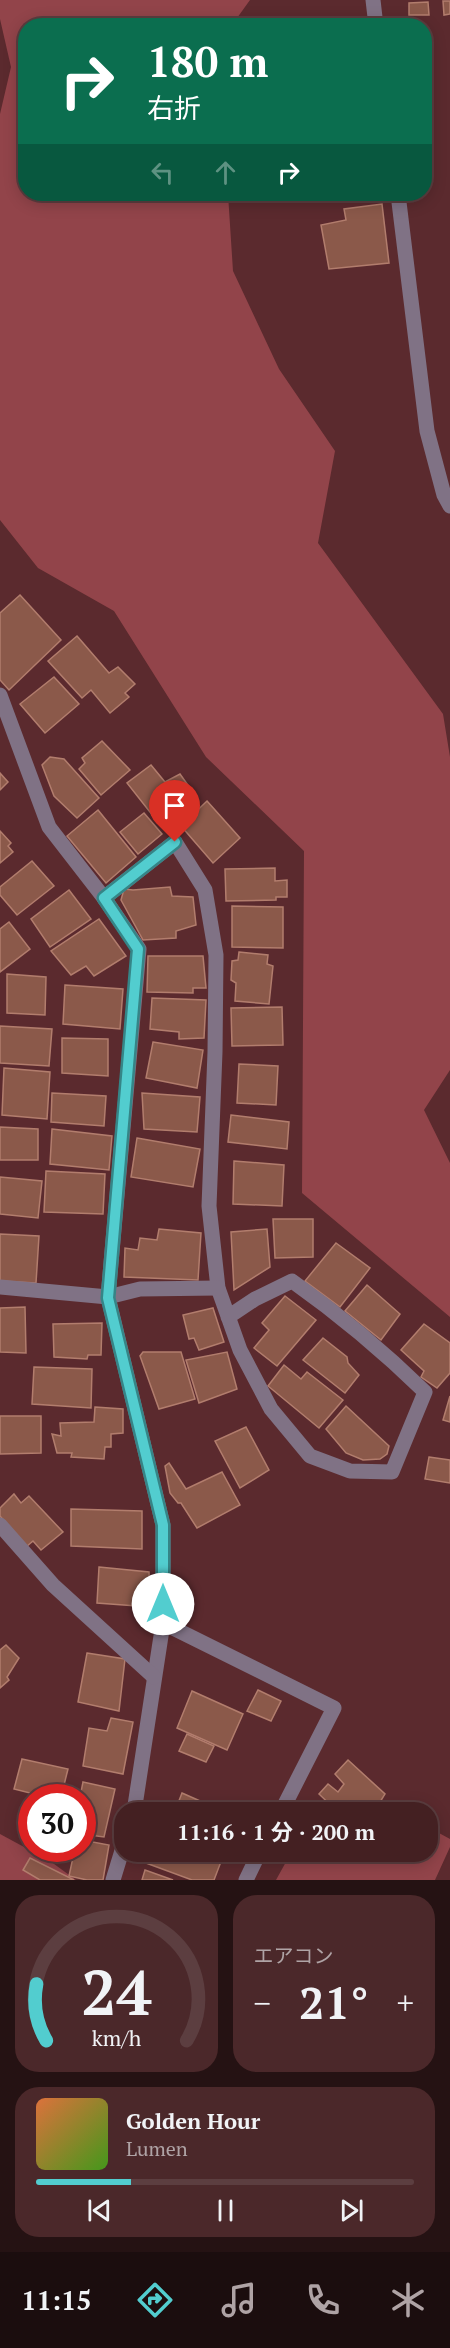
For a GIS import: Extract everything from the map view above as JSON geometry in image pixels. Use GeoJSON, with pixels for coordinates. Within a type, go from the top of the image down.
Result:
{"type":"FeatureCollection","features":[{"type":"Feature","properties":{"kind":"street"},"geometry":{"type":"LineString","coordinates":[[373,0],[375,18]]}},
{"type":"Feature","properties":{"kind":"street"},"geometry":{"type":"LineString","coordinates":[[399,201],[427,431],[444,495],[450,506]]}},
{"type":"Feature","properties":{"kind":"street"},"geometry":{"type":"LineString","coordinates":[[0,694],[49,826],[104,898],[138,949],[108,1298],[163,1525],[163,1623],[135,1802]]}},
{"type":"Feature","properties":{"kind":"street"},"geometry":{"type":"LineString","coordinates":[[104,898],[175,842],[205,890],[216,955],[209,1206],[218,1288],[228,1317],[240,1350],[271,1409],[310,1456],[350,1471],[392,1472],[425,1392],[389,1357],[334,1311],[292,1281],[255,1299],[228,1317]]}},
{"type":"Feature","properties":{"kind":"street"},"geometry":{"type":"LineString","coordinates":[[0,1287],[108,1298],[140,1289],[218,1288]]}},
{"type":"Feature","properties":{"kind":"street"},"geometry":{"type":"LineString","coordinates":[[0,1525],[53,1585],[154,1677]]}},
{"type":"Feature","properties":{"kind":"street"},"geometry":{"type":"LineString","coordinates":[[163,1623],[334,1708],[286,1802]]}},
{"type":"Feature","properties":{"kind":"street"},"geometry":{"type":"LineString","coordinates":[[113,1880],[118,1862]]}},
{"type":"Feature","properties":{"kind":"street"},"geometry":{"type":"LineString","coordinates":[[246,1880],[255,1862]]}},
{"type":"Feature","properties":{"kind":"shaded area"},"geometry":{"type":"Polygon","coordinates":[[[0,0],[250,0],[237,18],[18,18],[18,201],[228,201],[233,271],[279,369],[335,451],[318,543],[443,714],[450,757],[450,1070],[424,1110],[450,1163],[450,1317],[302,1193],[304,851],[206,757],[114,611],[38,568],[0,520],[0,114],[11,67],[0,19],[0,0]]]}},
{"type":"Feature","properties":{"kind":"shaded area"},"geometry":{"type":"Polygon","coordinates":[[[438,1832],[450,1839],[450,1847],[435,1880],[276,1880],[286,1862],[438,1862],[438,1832]]]}},
{"type":"Feature","properties":{"kind":"shaded area"},"geometry":{"type":"Polygon","coordinates":[[[0,1834],[18,1844],[18,1862],[51,1862],[76,1880],[0,1880],[0,1834]]]}},
{"type":"Feature","properties":{"kind":"building"},"geometry":{"type":"Polygon","coordinates":[[[443,1],[450,1],[450,14],[444,15],[443,1]]]}},
{"type":"Feature","properties":{"kind":"building"},"geometry":{"type":"Polygon","coordinates":[[[428,2],[429,15],[409,15],[409,3],[428,2]]]}},
{"type":"Feature","properties":{"kind":"building"},"geometry":{"type":"Polygon","coordinates":[[[382,204],[389,263],[329,269],[321,225],[346,220],[344,209],[382,204]]]}},
{"type":"Feature","properties":{"kind":"building"},"geometry":{"type":"Polygon","coordinates":[[[20,595],[61,640],[9,690],[0,680],[0,613],[20,595]]]}},
{"type":"Feature","properties":{"kind":"building"},"geometry":{"type":"Polygon","coordinates":[[[77,636],[109,673],[118,667],[135,684],[125,693],[129,697],[110,713],[91,690],[82,698],[48,661],[77,636]]]}},
{"type":"Feature","properties":{"kind":"building"},"geometry":{"type":"Polygon","coordinates":[[[54,677],[79,704],[45,733],[20,704],[54,677]]]}},
{"type":"Feature","properties":{"kind":"building"},"geometry":{"type":"Polygon","coordinates":[[[102,741],[130,770],[101,795],[79,769],[85,763],[82,758],[102,741]]]}},
{"type":"Feature","properties":{"kind":"building"},"geometry":{"type":"Polygon","coordinates":[[[50,757],[64,759],[99,798],[77,818],[54,796],[42,765],[50,757]]]}},
{"type":"Feature","properties":{"kind":"building"},"geometry":{"type":"Polygon","coordinates":[[[151,765],[165,782],[180,774],[195,795],[157,821],[127,783],[151,765]]]}},
{"type":"Feature","properties":{"kind":"building"},"geometry":{"type":"Polygon","coordinates":[[[0,773],[8,782],[0,790],[0,773]]]}},
{"type":"Feature","properties":{"kind":"building"},"geometry":{"type":"Polygon","coordinates":[[[207,801],[240,838],[213,863],[181,826],[207,801]]]}},
{"type":"Feature","properties":{"kind":"building"},"geometry":{"type":"Polygon","coordinates":[[[98,810],[136,857],[106,883],[67,836],[98,810]]]}},
{"type":"Feature","properties":{"kind":"building"},"geometry":{"type":"Polygon","coordinates":[[[144,813],[162,834],[138,854],[120,832],[144,813]]]}},
{"type":"Feature","properties":{"kind":"building"},"geometry":{"type":"Polygon","coordinates":[[[0,831],[11,843],[8,846],[13,852],[0,863],[0,831]]]}},
{"type":"Feature","properties":{"kind":"building"},"geometry":{"type":"Polygon","coordinates":[[[32,861],[54,886],[17,915],[0,895],[0,887],[32,861]]]}},
{"type":"Feature","properties":{"kind":"building"},"geometry":{"type":"Polygon","coordinates":[[[275,868],[275,881],[287,880],[287,897],[276,897],[276,900],[226,901],[225,869],[275,868]]]}},
{"type":"Feature","properties":{"kind":"building"},"geometry":{"type":"Polygon","coordinates":[[[170,887],[172,896],[193,897],[196,925],[176,931],[176,938],[143,940],[121,900],[124,889],[170,887]]]}},
{"type":"Feature","properties":{"kind":"building"},"geometry":{"type":"Polygon","coordinates":[[[69,890],[91,919],[50,947],[31,919],[69,890]]]}},
{"type":"Feature","properties":{"kind":"building"},"geometry":{"type":"Polygon","coordinates":[[[232,906],[283,907],[283,948],[232,947],[232,906]]]}},
{"type":"Feature","properties":{"kind":"building"},"geometry":{"type":"Polygon","coordinates":[[[99,919],[126,956],[94,976],[86,966],[71,975],[51,951],[99,919]]]}},
{"type":"Feature","properties":{"kind":"building"},"geometry":{"type":"Polygon","coordinates":[[[9,922],[30,949],[0,972],[0,929],[9,922]]]}},
{"type":"Feature","properties":{"kind":"building"},"geometry":{"type":"Polygon","coordinates":[[[239,952],[268,955],[267,964],[273,966],[269,1004],[235,1001],[236,983],[231,980],[232,961],[238,960],[239,952]]]}},
{"type":"Feature","properties":{"kind":"building"},"geometry":{"type":"Polygon","coordinates":[[[148,956],[203,956],[206,988],[193,988],[193,993],[147,992],[148,956]]]}},
{"type":"Feature","properties":{"kind":"building"},"geometry":{"type":"Polygon","coordinates":[[[7,974],[46,977],[45,1015],[7,1013],[7,974]]]}},
{"type":"Feature","properties":{"kind":"building"},"geometry":{"type":"Polygon","coordinates":[[[65,985],[123,989],[120,1029],[63,1024],[65,985]]]}},
{"type":"Feature","properties":{"kind":"building"},"geometry":{"type":"Polygon","coordinates":[[[152,998],[206,1000],[204,1038],[179,1039],[179,1032],[150,1029],[152,998]]]}},
{"type":"Feature","properties":{"kind":"building"},"geometry":{"type":"Polygon","coordinates":[[[282,1007],[283,1045],[232,1046],[231,1008],[282,1007]]]}},
{"type":"Feature","properties":{"kind":"building"},"geometry":{"type":"Polygon","coordinates":[[[0,1026],[52,1029],[49,1066],[0,1063],[0,1026]]]}},
{"type":"Feature","properties":{"kind":"building"},"geometry":{"type":"Polygon","coordinates":[[[62,1038],[108,1039],[108,1076],[62,1073],[62,1038]]]}},
{"type":"Feature","properties":{"kind":"building"},"geometry":{"type":"Polygon","coordinates":[[[153,1042],[203,1050],[197,1088],[146,1078],[153,1042]]]}},
{"type":"Feature","properties":{"kind":"building"},"geometry":{"type":"Polygon","coordinates":[[[239,1064],[278,1066],[276,1105],[237,1103],[239,1064]]]}},
{"type":"Feature","properties":{"kind":"building"},"geometry":{"type":"Polygon","coordinates":[[[4,1068],[50,1072],[47,1119],[2,1115],[4,1068]]]}},
{"type":"Feature","properties":{"kind":"building"},"geometry":{"type":"Polygon","coordinates":[[[52,1093],[106,1096],[104,1126],[51,1122],[52,1093]]]}},
{"type":"Feature","properties":{"kind":"building"},"geometry":{"type":"Polygon","coordinates":[[[142,1093],[200,1097],[197,1132],[144,1129],[142,1093]]]}},
{"type":"Feature","properties":{"kind":"building"},"geometry":{"type":"Polygon","coordinates":[[[231,1115],[289,1122],[287,1149],[228,1142],[231,1115]]]}},
{"type":"Feature","properties":{"kind":"building"},"geometry":{"type":"Polygon","coordinates":[[[0,1127],[38,1129],[38,1160],[0,1160],[0,1127]]]}},
{"type":"Feature","properties":{"kind":"building"},"geometry":{"type":"Polygon","coordinates":[[[52,1129],[112,1136],[109,1170],[50,1164],[52,1129]]]}},
{"type":"Feature","properties":{"kind":"building"},"geometry":{"type":"Polygon","coordinates":[[[137,1138],[200,1149],[193,1187],[131,1177],[137,1138]]]}},
{"type":"Feature","properties":{"kind":"building"},"geometry":{"type":"Polygon","coordinates":[[[234,1161],[284,1165],[282,1206],[233,1204],[234,1161]]]}},
{"type":"Feature","properties":{"kind":"building"},"geometry":{"type":"Polygon","coordinates":[[[46,1171],[105,1174],[103,1214],[44,1212],[46,1171]]]}},
{"type":"Feature","properties":{"kind":"building"},"geometry":{"type":"Polygon","coordinates":[[[0,1177],[42,1181],[38,1218],[0,1214],[0,1177]]]}},
{"type":"Feature","properties":{"kind":"building"},"geometry":{"type":"Polygon","coordinates":[[[273,1219],[313,1219],[313,1257],[275,1258],[273,1219]]]}},
{"type":"Feature","properties":{"kind":"building"},"geometry":{"type":"Polygon","coordinates":[[[159,1229],[201,1233],[198,1280],[124,1277],[125,1248],[138,1250],[140,1238],[157,1240],[159,1229]]]}},
{"type":"Feature","properties":{"kind":"building"},"geometry":{"type":"Polygon","coordinates":[[[267,1229],[270,1267],[234,1290],[231,1232],[267,1229]]]}},
{"type":"Feature","properties":{"kind":"building"},"geometry":{"type":"Polygon","coordinates":[[[0,1234],[39,1236],[36,1283],[0,1281],[0,1234]]]}},
{"type":"Feature","properties":{"kind":"building"},"geometry":{"type":"Polygon","coordinates":[[[336,1243],[370,1268],[340,1307],[305,1281],[336,1243]]]}},
{"type":"Feature","properties":{"kind":"building"},"geometry":{"type":"Polygon","coordinates":[[[367,1285],[400,1314],[381,1340],[345,1311],[367,1285]]]}},
{"type":"Feature","properties":{"kind":"building"},"geometry":{"type":"Polygon","coordinates":[[[285,1296],[316,1320],[277,1366],[254,1348],[269,1330],[262,1323],[285,1296]]]}},
{"type":"Feature","properties":{"kind":"building"},"geometry":{"type":"Polygon","coordinates":[[[25,1307],[26,1353],[0,1352],[0,1308],[25,1307]]]}},
{"type":"Feature","properties":{"kind":"building"},"geometry":{"type":"Polygon","coordinates":[[[213,1308],[224,1342],[199,1350],[194,1338],[189,1339],[183,1315],[213,1308]]]}},
{"type":"Feature","properties":{"kind":"building"},"geometry":{"type":"Polygon","coordinates":[[[102,1323],[101,1355],[88,1355],[87,1359],[54,1357],[53,1324],[102,1323]]]}},
{"type":"Feature","properties":{"kind":"building"},"geometry":{"type":"Polygon","coordinates":[[[424,1324],[450,1343],[450,1373],[437,1388],[421,1377],[424,1371],[401,1350],[424,1324]]]}},
{"type":"Feature","properties":{"kind":"building"},"geometry":{"type":"Polygon","coordinates":[[[323,1338],[347,1357],[348,1363],[359,1375],[345,1393],[303,1360],[323,1338]]]}},
{"type":"Feature","properties":{"kind":"building"},"geometry":{"type":"Polygon","coordinates":[[[143,1352],[181,1352],[195,1399],[159,1409],[140,1356],[143,1352]]]}},
{"type":"Feature","properties":{"kind":"building"},"geometry":{"type":"Polygon","coordinates":[[[227,1352],[237,1389],[199,1403],[186,1360],[227,1352]]]}},
{"type":"Feature","properties":{"kind":"building"},"geometry":{"type":"Polygon","coordinates":[[[284,1365],[301,1379],[307,1372],[343,1400],[319,1428],[268,1386],[284,1365]]]}},
{"type":"Feature","properties":{"kind":"building"},"geometry":{"type":"Polygon","coordinates":[[[34,1367],[92,1369],[91,1408],[32,1404],[34,1367]]]}},
{"type":"Feature","properties":{"kind":"building"},"geometry":{"type":"Polygon","coordinates":[[[450,1396],[450,1422],[443,1420],[450,1396]]]}},
{"type":"Feature","properties":{"kind":"building"},"geometry":{"type":"Polygon","coordinates":[[[346,1406],[389,1446],[387,1454],[380,1459],[363,1460],[346,1453],[326,1429],[346,1406]]]}},
{"type":"Feature","properties":{"kind":"building"},"geometry":{"type":"Polygon","coordinates":[[[95,1407],[123,1409],[123,1433],[111,1434],[111,1447],[105,1447],[104,1459],[71,1457],[72,1453],[57,1453],[52,1434],[61,1436],[60,1423],[94,1422],[95,1407]]]}},
{"type":"Feature","properties":{"kind":"building"},"geometry":{"type":"Polygon","coordinates":[[[0,1416],[41,1416],[41,1453],[0,1454],[0,1416]]]}},
{"type":"Feature","properties":{"kind":"building"},"geometry":{"type":"Polygon","coordinates":[[[246,1427],[269,1470],[240,1488],[215,1441],[246,1427]]]}},
{"type":"Feature","properties":{"kind":"building"},"geometry":{"type":"Polygon","coordinates":[[[429,1457],[450,1460],[450,1483],[425,1479],[429,1457]]]}},
{"type":"Feature","properties":{"kind":"building"},"geometry":{"type":"Polygon","coordinates":[[[169,1463],[186,1489],[222,1472],[240,1505],[197,1528],[181,1503],[178,1503],[170,1493],[165,1466],[169,1463]]]}},
{"type":"Feature","properties":{"kind":"building"},"geometry":{"type":"Polygon","coordinates":[[[14,1494],[21,1503],[29,1496],[63,1532],[41,1550],[33,1541],[26,1547],[0,1516],[0,1508],[14,1494]]]}},
{"type":"Feature","properties":{"kind":"building"},"geometry":{"type":"Polygon","coordinates":[[[71,1509],[142,1511],[142,1549],[71,1546],[71,1509]]]}},
{"type":"Feature","properties":{"kind":"building"},"geometry":{"type":"Polygon","coordinates":[[[99,1567],[149,1572],[150,1607],[97,1603],[99,1567]]]}},
{"type":"Feature","properties":{"kind":"building"},"geometry":{"type":"Polygon","coordinates":[[[6,1645],[19,1658],[7,1677],[9,1680],[0,1688],[0,1650],[6,1645]]]}},
{"type":"Feature","properties":{"kind":"building"},"geometry":{"type":"Polygon","coordinates":[[[87,1653],[125,1659],[119,1711],[78,1702],[87,1653]]]}},
{"type":"Feature","properties":{"kind":"building"},"geometry":{"type":"Polygon","coordinates":[[[258,1690],[281,1701],[271,1721],[247,1711],[258,1690]]]}},
{"type":"Feature","properties":{"kind":"building"},"geometry":{"type":"Polygon","coordinates":[[[192,1691],[243,1714],[227,1750],[177,1728],[192,1691]]]}},
{"type":"Feature","properties":{"kind":"building"},"geometry":{"type":"Polygon","coordinates":[[[111,1718],[133,1722],[123,1774],[83,1766],[89,1728],[107,1731],[111,1718]]]}},
{"type":"Feature","properties":{"kind":"building"},"geometry":{"type":"Polygon","coordinates":[[[187,1734],[214,1746],[206,1762],[179,1751],[187,1734]]]}},
{"type":"Feature","properties":{"kind":"building"},"geometry":{"type":"Polygon","coordinates":[[[22,1759],[68,1769],[64,1784],[18,1784],[18,1790],[14,1789],[22,1759]]]}},
{"type":"Feature","properties":{"kind":"building"},"geometry":{"type":"Polygon","coordinates":[[[348,1760],[385,1794],[380,1802],[327,1802],[319,1794],[328,1784],[338,1792],[344,1784],[335,1774],[348,1760]]]}},
{"type":"Feature","properties":{"kind":"building"},"geometry":{"type":"Polygon","coordinates":[[[96,1785],[115,1789],[104,1837],[96,1836],[96,1785]]]}},
{"type":"Feature","properties":{"kind":"building"},"geometry":{"type":"Polygon","coordinates":[[[182,1793],[202,1802],[178,1802],[182,1793]]]}},
{"type":"Feature","properties":{"kind":"building"},"geometry":{"type":"Polygon","coordinates":[[[96,1843],[109,1845],[103,1880],[87,1880],[69,1876],[72,1862],[96,1862],[96,1843]]]}},
{"type":"Feature","properties":{"kind":"building"},"geometry":{"type":"Polygon","coordinates":[[[28,1862],[38,1862],[74,1880],[40,1880],[23,1870],[28,1862]]]}},
{"type":"Feature","properties":{"kind":"building"},"geometry":{"type":"Polygon","coordinates":[[[221,1862],[214,1880],[192,1880],[146,1863],[221,1862]]]}},
{"type":"Feature","properties":{"kind":"building"},"geometry":{"type":"Polygon","coordinates":[[[145,1870],[173,1880],[142,1880],[145,1870]]]}},
{"type":"Feature","properties":{"kind":"route"},"geometry":{"type":"LineString","coordinates":[[163,1604],[163,1525],[108,1298],[138,949],[104,898],[175,842]]}}]}
